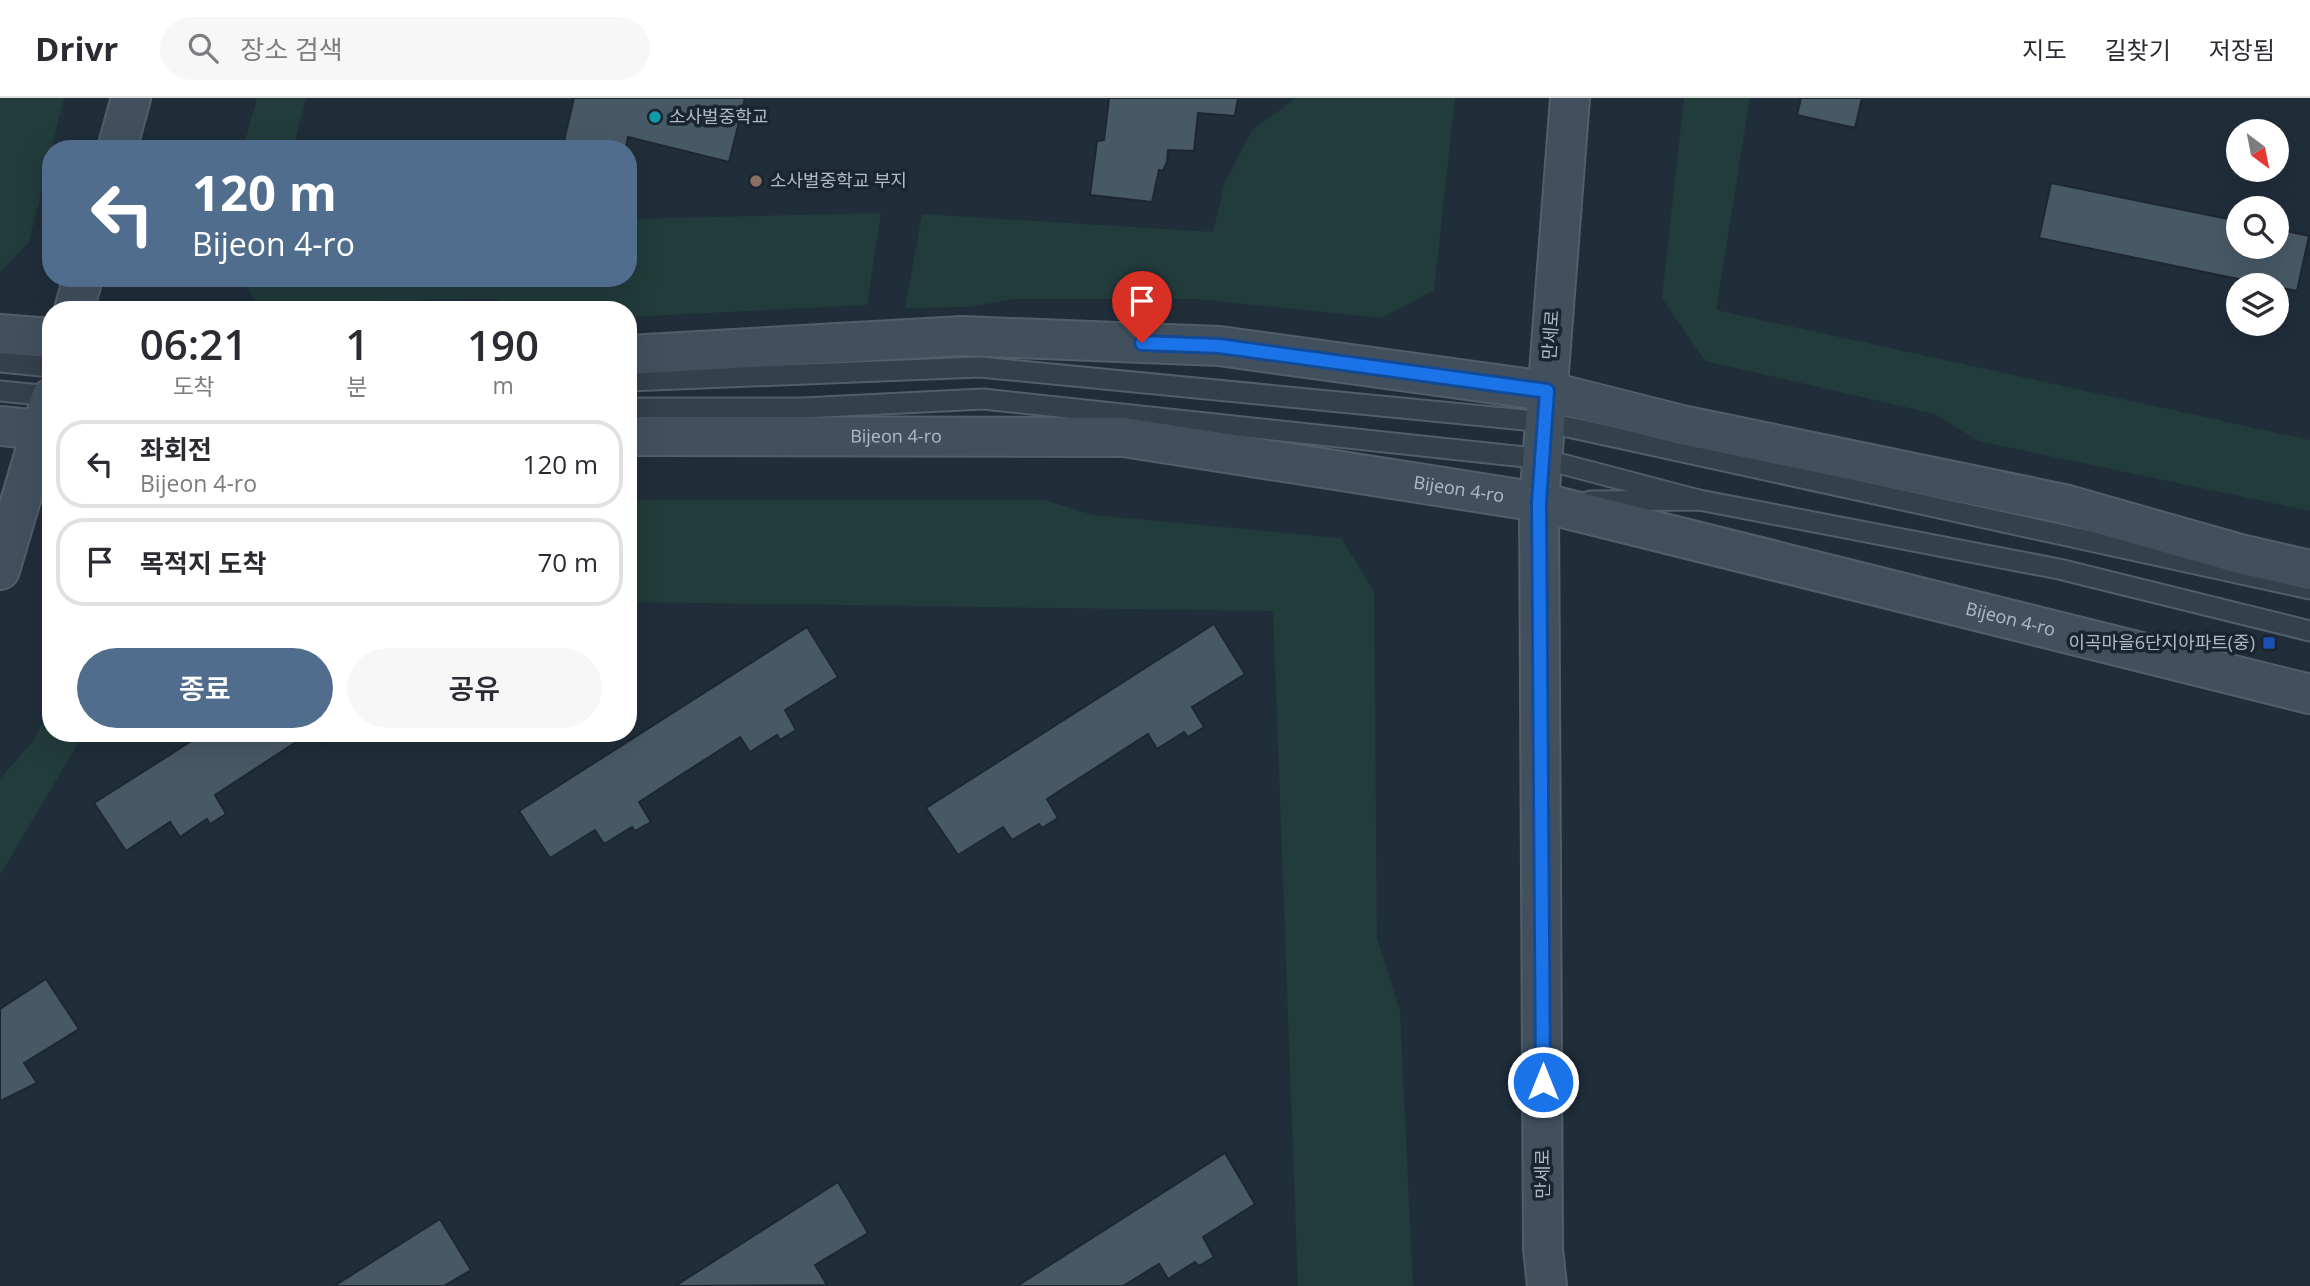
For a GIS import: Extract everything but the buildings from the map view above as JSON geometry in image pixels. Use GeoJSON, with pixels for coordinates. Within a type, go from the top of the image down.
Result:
{"type":"FeatureCollection","features":[{"type":"Feature","properties":{"kind":"main road"},"geometry":{"type":"LineString","coordinates":[[119,140],[131,98]]}},
{"type":"Feature","properties":{"kind":"main road","name":"만세로"},"geometry":{"type":"LineString","coordinates":[[1547,1286],[1543,1236],[1539,502],[1570,98]]}},
{"type":"Feature","properties":{"kind":"main road"},"geometry":{"type":"LineString","coordinates":[[0,334],[42,337]]}},
{"type":"Feature","properties":{"kind":"main road"},"geometry":{"type":"LineString","coordinates":[[637,354],[962,336],[1219,346],[1545,424],[1682,425],[2064,504],[2240,554],[2310,569]]}},
{"type":"Feature","properties":{"kind":"main road"},"geometry":{"type":"LineString","coordinates":[[0,426],[42,416]]}},
{"type":"Feature","properties":{"kind":"main road"},"geometry":{"type":"LineString","coordinates":[[0,570],[42,436]]}},
{"type":"Feature","properties":{"kind":"main road","name":"Bijeon 4-ro"},"geometry":{"type":"LineString","coordinates":[[637,436],[1124,437],[1539,502],[2310,694]]}},
{"type":"Feature","properties":{"kind":"lane"},"geometry":{"type":"LineString","coordinates":[[0,362],[42,366]]}},
{"type":"Feature","properties":{"kind":"lane"},"geometry":{"type":"LineString","coordinates":[[637,382],[980,366],[1545,424],[2310,588]]}},
{"type":"Feature","properties":{"kind":"lane"},"geometry":{"type":"LineString","coordinates":[[0,391],[42,411]]}},
{"type":"Feature","properties":{"kind":"lane"},"geometry":{"type":"LineString","coordinates":[[637,408],[803,408],[983,399],[1545,424],[1699,500]]}},
{"type":"Feature","properties":{"kind":"lane"},"geometry":{"type":"LineString","coordinates":[[1539,502],[1699,500],[2059,569],[2310,631]]}},
{"type":"Feature","properties":{"kind":"lane"},"geometry":{"type":"LineString","coordinates":[[2240,554],[2310,588]]}},
{"type":"Feature","properties":{"kind":"green space"},"geometry":{"type":"Polygon","coordinates":[[[0,98],[64,98],[54,140],[42,140],[42,189],[29,242],[0,272],[0,98]]]}},
{"type":"Feature","properties":{"kind":"green space"},"geometry":{"type":"Polygon","coordinates":[[[257,98],[306,98],[295,140],[245,140],[257,98]]]}},
{"type":"Feature","properties":{"kind":"green space"},"geometry":{"type":"Polygon","coordinates":[[[1296,98],[1455,98],[1434,290],[1382,318],[1197,299],[1014,299],[968,307],[905,308],[922,214],[1213,232],[1225,182],[1252,130],[1296,98]]]}},
{"type":"Feature","properties":{"kind":"green space"},"geometry":{"type":"Polygon","coordinates":[[[1684,98],[1750,98],[1716,310],[2310,440],[2310,511],[1978,441],[1935,414],[1705,361],[1662,298],[1684,98]]]}},
{"type":"Feature","properties":{"kind":"green space"},"geometry":{"type":"Polygon","coordinates":[[[881,213],[867,305],[637,317],[637,301],[256,301],[247,287],[637,287],[637,219],[881,213]]]}},
{"type":"Feature","properties":{"kind":"green space"},"geometry":{"type":"Polygon","coordinates":[[[637,500],[1045,500],[1093,515],[1341,538],[1374,591],[1377,938],[1400,1011],[1413,1286],[1298,1286],[1273,611],[637,602],[637,500]]]}},
{"type":"Feature","properties":{"kind":"green space"},"geometry":{"type":"Polygon","coordinates":[[[42,723],[42,742],[79,742],[0,875],[0,779],[34,740],[42,723]]]}},
{"type":"Feature","properties":{"kind":"place","name":"소사벌중학교"},"geometry":{"type":"Point","coordinates":[655,117]}},
{"type":"Feature","properties":{"kind":"place","name":"소사벌중학교 부지"},"geometry":{"type":"Point","coordinates":[756,181]}},
{"type":"Feature","properties":{"kind":"place","name":"이곡마을6단지아파트(중)"},"geometry":{"type":"Point","coordinates":[2269,643]}},
{"type":"Feature","properties":{"kind":"route"},"geometry":{"type":"LineString","coordinates":[[1142,343],[1219,346],[1547,391],[1539,502],[1543,1082]]}}]}
